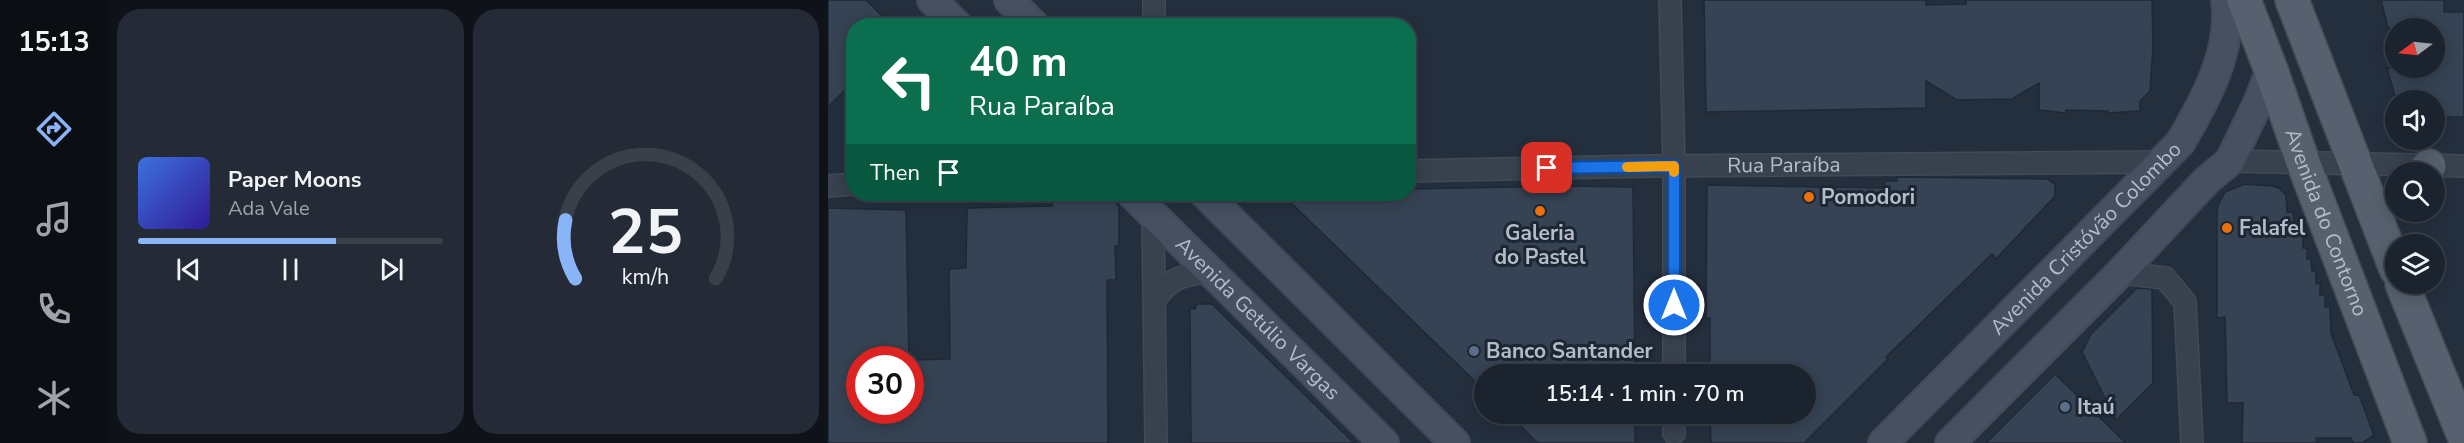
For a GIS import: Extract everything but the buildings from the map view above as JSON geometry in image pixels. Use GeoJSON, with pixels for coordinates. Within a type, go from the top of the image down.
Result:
{"type":"FeatureCollection","features":[{"type":"Feature","properties":{"kind":"main road"},"geometry":{"type":"LineString","coordinates":[[932,0],[950,18]]}},
{"type":"Feature","properties":{"kind":"main road"},"geometry":{"type":"LineString","coordinates":[[1009,0],[1027,18]]}},
{"type":"Feature","properties":{"kind":"main road","name":"Avenida Cristóvão Colombo"},"geometry":{"type":"LineString","coordinates":[[1883,443],[2180,143],[2206,100],[2221,56],[2229,17],[2226,0]]}},
{"type":"Feature","properties":{"kind":"main road","name":"Avenida do Contorno"},"geometry":{"type":"LineString","coordinates":[[2244,0],[2410,443]]}},
{"type":"Feature","properties":{"kind":"main road"},"geometry":{"type":"LineString","coordinates":[[1950,443],[2120,273],[2207,180],[2230,161],[2271,70],[2284,31],[2284,0]]}},
{"type":"Feature","properties":{"kind":"main road"},"geometry":{"type":"LineString","coordinates":[[2292,0],[2385,242]]}},
{"type":"Feature","properties":{"kind":"main road","name":"Avenida Getúlio Vargas"},"geometry":{"type":"LineString","coordinates":[[1139,201],[1384,443]]}},
{"type":"Feature","properties":{"kind":"main road"},"geometry":{"type":"LineString","coordinates":[[1212,201],[1455,443]]}},
{"type":"Feature","properties":{"kind":"main road"},"geometry":{"type":"LineString","coordinates":[[2406,294],[2464,436]]}},
{"type":"Feature","properties":{"kind":"street"},"geometry":{"type":"LineString","coordinates":[[1154,0],[1154,18]]}},
{"type":"Feature","properties":{"kind":"street"},"geometry":{"type":"LineString","coordinates":[[1670,0],[1674,166],[1674,364]]}},
{"type":"Feature","properties":{"kind":"street"},"geometry":{"type":"LineString","coordinates":[[2230,161],[2385,166]]}},
{"type":"Feature","properties":{"kind":"street","name":"Rua Paraíba"},"geometry":{"type":"LineString","coordinates":[[1416,171],[2162,162]]}},
{"type":"Feature","properties":{"kind":"street"},"geometry":{"type":"LineString","coordinates":[[2445,168],[2464,166]]}},
{"type":"Feature","properties":{"kind":"street"},"geometry":{"type":"LineString","coordinates":[[828,186],[846,185]]}},
{"type":"Feature","properties":{"kind":"street"},"geometry":{"type":"LineString","coordinates":[[1153,215],[1156,443]]}},
{"type":"Feature","properties":{"kind":"street"},"geometry":{"type":"LineString","coordinates":[[1154,301],[1164,286],[1180,276],[1209,271]]}},
{"type":"Feature","properties":{"kind":"street"},"geometry":{"type":"LineString","coordinates":[[2120,273],[2165,278],[2185,302],[2192,443]]}},
{"type":"Feature","properties":{"kind":"slow traffic"},"geometry":{"type":"LineString","coordinates":[[1627,167],[1674,166],[1674,172]]}},
{"type":"Feature","properties":{"kind":"place","name":"Pomodori"},"geometry":{"type":"Point","coordinates":[1809,197]}},
{"type":"Feature","properties":{"kind":"place","name":"Galeria do Pastel"},"geometry":{"type":"Point","coordinates":[1540,211]}},
{"type":"Feature","properties":{"kind":"place","name":"Falafel"},"geometry":{"type":"Point","coordinates":[2227,228]}},
{"type":"Feature","properties":{"kind":"place","name":"Banco Santander"},"geometry":{"type":"Point","coordinates":[1474,351]}},
{"type":"Feature","properties":{"kind":"place","name":"Itaú"},"geometry":{"type":"Point","coordinates":[2065,407]}},
{"type":"Feature","properties":{"kind":"route"},"geometry":{"type":"LineString","coordinates":[[1547,168],[1674,166],[1674,305]]}}]}
